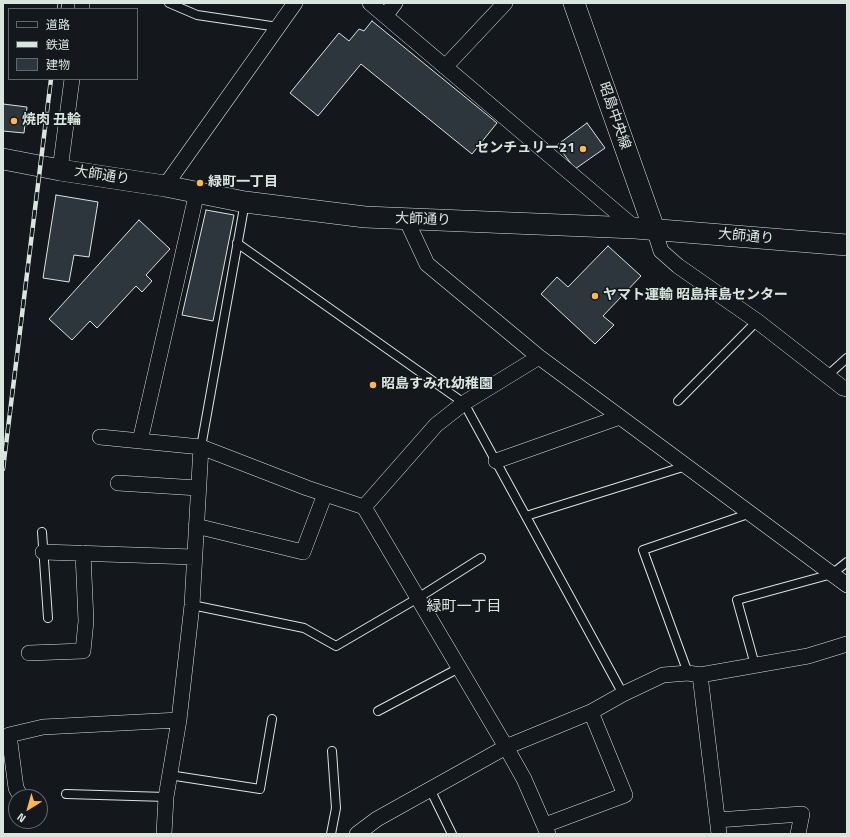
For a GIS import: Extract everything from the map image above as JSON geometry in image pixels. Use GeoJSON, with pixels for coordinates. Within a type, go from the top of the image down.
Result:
{"type":"FeatureCollection","features":[{"type":"Feature","properties":{"kind":"street"},"geometry":{"type":"LineString","coordinates":[[165,186],[295,3]]}},
{"type":"Feature","properties":{"kind":"street"},"geometry":{"type":"LineString","coordinates":[[370,3],[445,67],[644,228],[661,251],[678,266],[757,321],[843,388],[847,389]]}},
{"type":"Feature","properties":{"kind":"street"},"geometry":{"type":"LineString","coordinates":[[384,16],[395,3]]}},
{"type":"Feature","properties":{"kind":"street"},"geometry":{"type":"LineString","coordinates":[[445,67],[505,3]]}},
{"type":"Feature","properties":{"kind":"street","name":"昭島中央線"},"geometry":{"type":"LineString","coordinates":[[574,3],[644,228]]}},
{"type":"Feature","properties":{"kind":"street"},"geometry":{"type":"LineString","coordinates":[[60,170],[72,80]]}},
{"type":"Feature","properties":{"kind":"street","name":"大師通り"},"geometry":{"type":"LineString","coordinates":[[3,159],[60,170],[165,186],[245,202],[365,217],[644,228],[847,245]]}},
{"type":"Feature","properties":{"kind":"street"},"geometry":{"type":"LineString","coordinates":[[140,441],[197,192]]}},
{"type":"Feature","properties":{"kind":"street"},"geometry":{"type":"LineString","coordinates":[[406,219],[427,264],[539,357],[847,585]]}},
{"type":"Feature","properties":{"kind":"street"},"geometry":{"type":"LineString","coordinates":[[364,507],[436,425],[464,403],[539,357]]}},
{"type":"Feature","properties":{"kind":"street"},"geometry":{"type":"LineString","coordinates":[[496,461],[620,417]]}},
{"type":"Feature","properties":{"kind":"street"},"geometry":{"type":"LineString","coordinates":[[100,437],[201,447],[325,494],[364,507],[506,747],[524,779],[546,830],[625,795],[591,712]]}},
{"type":"Feature","properties":{"kind":"street"},"geometry":{"type":"LineString","coordinates":[[164,834],[166,797],[179,720],[192,605],[201,447]]}},
{"type":"Feature","properties":{"kind":"street"},"geometry":{"type":"LineString","coordinates":[[118,483],[198,488]]}},
{"type":"Feature","properties":{"kind":"street"},"geometry":{"type":"LineString","coordinates":[[196,526],[303,552],[325,494]]}},
{"type":"Feature","properties":{"kind":"street"},"geometry":{"type":"LineString","coordinates":[[43,552],[194,557]]}},
{"type":"Feature","properties":{"kind":"street"},"geometry":{"type":"LineString","coordinates":[[30,653],[83,650],[86,621],[83,553]]}},
{"type":"Feature","properties":{"kind":"street"},"geometry":{"type":"LineString","coordinates":[[365,832],[377,819],[506,747],[591,712],[663,675],[694,674],[755,665],[808,656],[847,644]]}},
{"type":"Feature","properties":{"kind":"street"},"geometry":{"type":"LineString","coordinates":[[694,674],[718,827],[802,814],[798,834]]}},
{"type":"Feature","properties":{"kind":"street"},"geometry":{"type":"LineString","coordinates":[[17,789],[9,736],[43,727],[179,720]]}},
{"type":"Feature","properties":{"kind":"lane"},"geometry":{"type":"LineString","coordinates":[[169,3],[197,15],[278,27]]}},
{"type":"Feature","properties":{"kind":"lane"},"geometry":{"type":"LineString","coordinates":[[201,447],[245,202]]}},
{"type":"Feature","properties":{"kind":"lane"},"geometry":{"type":"LineString","coordinates":[[237,243],[464,403],[624,694]]}},
{"type":"Feature","properties":{"kind":"lane"},"geometry":{"type":"LineString","coordinates":[[678,401],[757,321]]}},
{"type":"Feature","properties":{"kind":"lane"},"geometry":{"type":"LineString","coordinates":[[828,376],[847,358]]}},
{"type":"Feature","properties":{"kind":"lane"},"geometry":{"type":"LineString","coordinates":[[526,516],[686,466]]}},
{"type":"Feature","properties":{"kind":"lane"},"geometry":{"type":"LineString","coordinates":[[694,674],[643,550],[751,513]]}},
{"type":"Feature","properties":{"kind":"lane"},"geometry":{"type":"LineString","coordinates":[[42,532],[48,618]]}},
{"type":"Feature","properties":{"kind":"lane"},"geometry":{"type":"LineString","coordinates":[[192,605],[304,628],[336,646],[418,598],[481,558]]}},
{"type":"Feature","properties":{"kind":"lane"},"geometry":{"type":"LineString","coordinates":[[755,665],[737,600],[832,574],[847,562]]}},
{"type":"Feature","properties":{"kind":"lane"},"geometry":{"type":"LineString","coordinates":[[378,712],[459,668]]}},
{"type":"Feature","properties":{"kind":"lane"},"geometry":{"type":"LineString","coordinates":[[169,775],[260,789],[272,719]]}},
{"type":"Feature","properties":{"kind":"lane"},"geometry":{"type":"LineString","coordinates":[[331,834],[336,808],[332,751]]}},
{"type":"Feature","properties":{"kind":"lane"},"geometry":{"type":"LineString","coordinates":[[430,790],[452,834]]}},
{"type":"Feature","properties":{"kind":"lane"},"geometry":{"type":"LineString","coordinates":[[66,794],[166,797]]}},
{"type":"Feature","properties":{"kind":"building"},"geometry":{"type":"Polygon","coordinates":[[[372,21],[497,123],[472,154],[361,64],[318,116],[290,93],[339,33],[349,41],[359,29],[364,31],[372,21]]]}},
{"type":"Feature","properties":{"kind":"building"},"geometry":{"type":"Polygon","coordinates":[[[3,104],[27,107],[24,133],[3,131],[3,104]]]}},
{"type":"Feature","properties":{"kind":"building"},"geometry":{"type":"Polygon","coordinates":[[[587,123],[605,148],[575,169],[557,145],[587,123]]]}},
{"type":"Feature","properties":{"kind":"building"},"geometry":{"type":"Polygon","coordinates":[[[56,195],[98,202],[89,257],[74,255],[69,282],[43,278],[56,195]]]}},
{"type":"Feature","properties":{"kind":"building"},"geometry":{"type":"Polygon","coordinates":[[[206,210],[234,215],[213,321],[182,315],[206,210]]]}},
{"type":"Feature","properties":{"kind":"building"},"geometry":{"type":"Polygon","coordinates":[[[139,220],[170,249],[146,275],[152,281],[142,292],[136,286],[97,328],[90,321],[72,340],[49,319],[139,220]]]}},
{"type":"Feature","properties":{"kind":"building"},"geometry":{"type":"Polygon","coordinates":[[[608,246],[641,276],[603,316],[614,325],[595,344],[541,294],[557,277],[568,287],[608,246]]]}},
{"type":"Feature","properties":{"kind":"railway"},"geometry":{"type":"LineString","coordinates":[[59,8],[60,3]]}},
{"type":"Feature","properties":{"kind":"railway"},"geometry":{"type":"LineString","coordinates":[[3,469],[51,80]]}},
{"type":"Feature","properties":{"kind":"place","name":"焼肉 丑輪"},"geometry":{"type":"Point","coordinates":[14,121]}},
{"type":"Feature","properties":{"kind":"place","name":"センチュリー21"},"geometry":{"type":"Point","coordinates":[583,149]}},
{"type":"Feature","properties":{"kind":"place","name":"緑町一丁目"},"geometry":{"type":"Point","coordinates":[200,183]}},
{"type":"Feature","properties":{"kind":"place","name":"ヤマト運輸 昭島拝島センター"},"geometry":{"type":"Point","coordinates":[595,296]}},
{"type":"Feature","properties":{"kind":"place","name":"昭島すみれ幼稚園"},"geometry":{"type":"Point","coordinates":[373,385]}},
{"type":"Feature","properties":{"kind":"district","name":"緑町一丁目"},"geometry":{"type":"Point","coordinates":[464,607]}}]}
